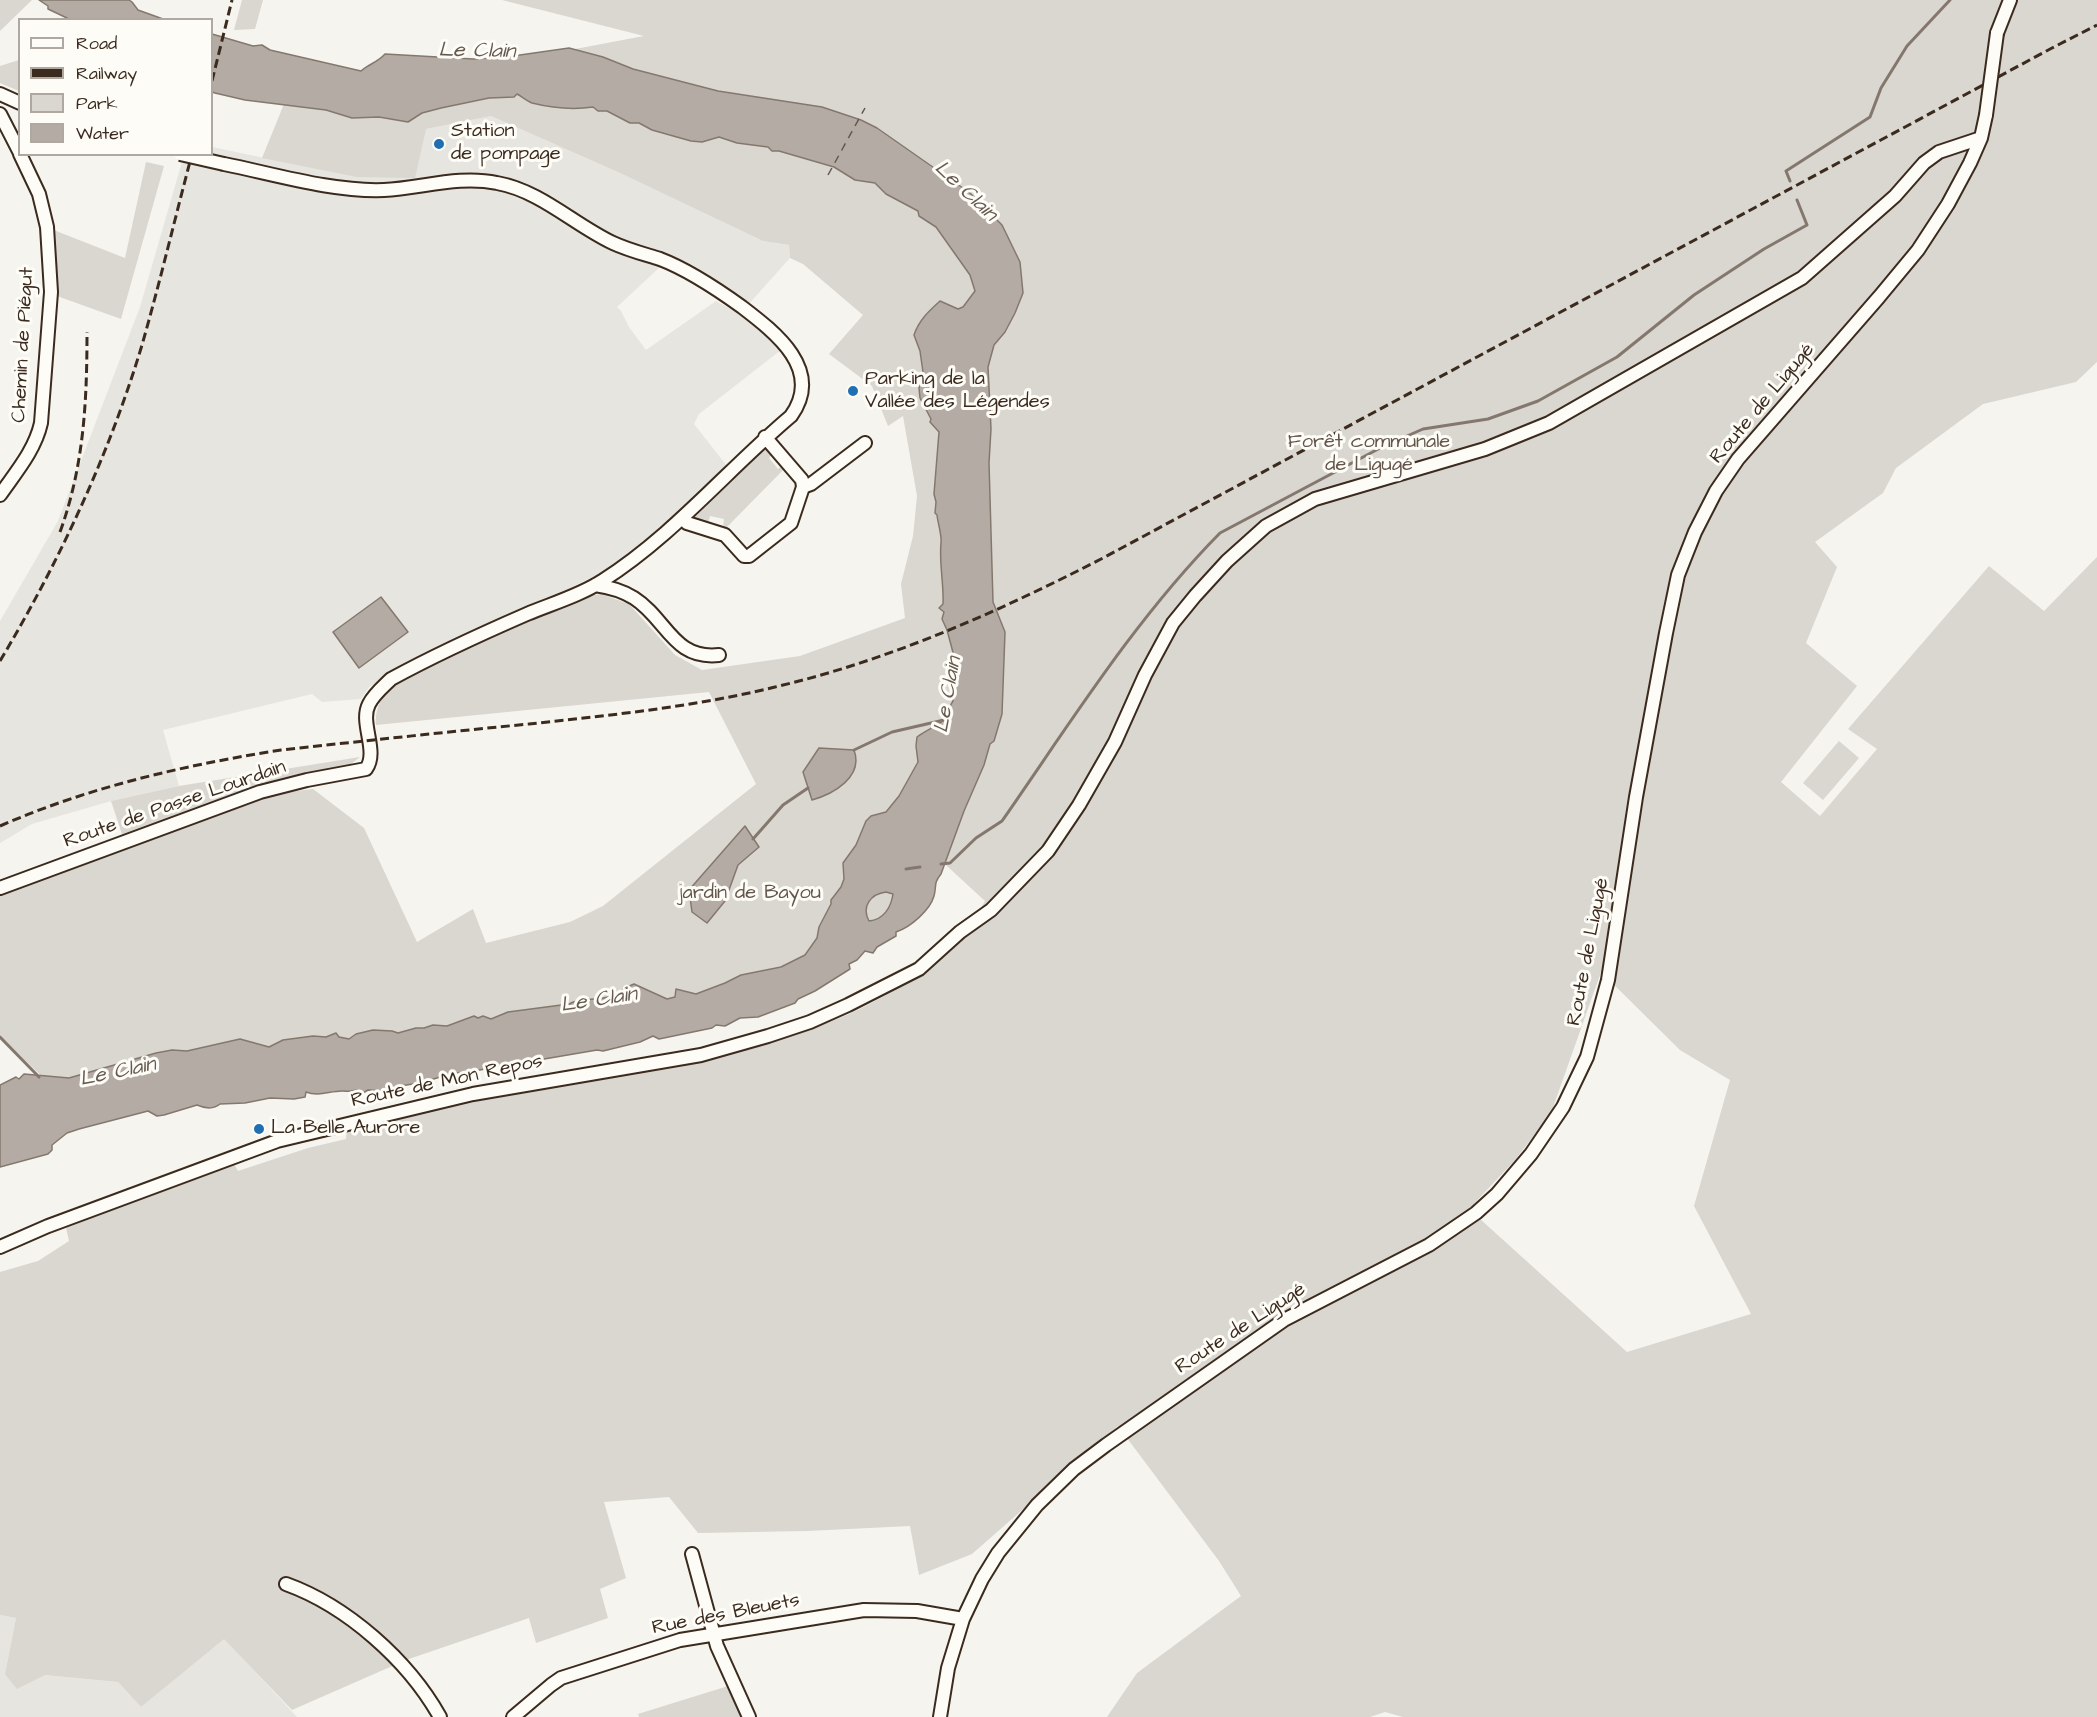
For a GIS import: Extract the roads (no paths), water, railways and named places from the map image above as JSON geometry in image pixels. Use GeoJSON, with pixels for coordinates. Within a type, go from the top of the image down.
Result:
{"type":"FeatureCollection","features":[{"type":"Feature","properties":{"kind":"street","name":"Route de Ligugé"},"geometry":{"type":"LineString","coordinates":[[940,1717],[948,1668],[963,1619],[982,1579],[1008,1538],[1037,1505],[1074,1469],[1284,1320],[1429,1245],[1476,1213],[1497,1194],[1531,1154],[1563,1107],[1587,1057],[1608,980],[1636,797],[1666,633],[1678,575],[1695,532],[1716,491],[1738,459],[1880,297],[1918,250],[1948,204],[1981,138],[1997,33],[2010,0]]}},
{"type":"Feature","properties":{"kind":"street"},"geometry":{"type":"LineString","coordinates":[[0,94],[18,102]]}},
{"type":"Feature","properties":{"kind":"street","name":"Chemin de Piégut"},"geometry":{"type":"LineString","coordinates":[[0,114],[18,150]]}},
{"type":"Feature","properties":{"kind":"street"},"geometry":{"type":"LineString","coordinates":[[1939,152],[1981,138]]}},
{"type":"Feature","properties":{"kind":"street"},"geometry":{"type":"LineString","coordinates":[[1939,152],[1950,150],[1957,152],[1970,163]]}},
{"type":"Feature","properties":{"kind":"street","name":"Route de Mon Repos"},"geometry":{"type":"LineString","coordinates":[[0,1247],[48,1226],[277,1141],[474,1094],[701,1055],[810,1022],[919,969],[960,932],[991,910],[1048,851],[1098,774],[1159,647],[1173,623],[1227,561],[1266,526],[1315,499],[1475,452],[1549,423],[1802,278],[1895,196],[1924,163],[1939,152]]}},
{"type":"Feature","properties":{"kind":"street","name":"Chemin de Piégut"},"geometry":{"type":"LineString","coordinates":[[0,495],[30,452],[38,435],[41,423],[51,292],[47,227],[39,194],[21,156]]}},
{"type":"Feature","properties":{"kind":"street"},"geometry":{"type":"LineString","coordinates":[[189,156],[358,189],[384,190],[466,180],[495,182],[523,190],[614,244],[661,260],[705,282],[771,329],[789,348],[801,378],[802,392],[791,416],[765,437],[681,518],[633,560],[595,585]]}},
{"type":"Feature","properties":{"kind":"street"},"geometry":{"type":"LineString","coordinates":[[681,518],[687,523],[725,535],[744,556],[749,556],[791,523],[803,487],[802,480],[765,437]]}},
{"type":"Feature","properties":{"kind":"street"},"geometry":{"type":"LineString","coordinates":[[803,487],[811,484],[865,443]]}},
{"type":"Feature","properties":{"kind":"street"},"geometry":{"type":"LineString","coordinates":[[595,585],[608,587],[636,599],[687,650],[705,656],[719,655]]}},
{"type":"Feature","properties":{"kind":"street","name":"Route de Passe Lourdain"},"geometry":{"type":"LineString","coordinates":[[0,888],[260,792],[366,769],[370,762],[366,715],[368,704],[391,679],[511,621],[595,585]]}},
{"type":"Feature","properties":{"kind":"street"},"geometry":{"type":"LineString","coordinates":[[692,1554],[713,1635],[749,1717]]}},
{"type":"Feature","properties":{"kind":"street"},"geometry":{"type":"LineString","coordinates":[[286,1584],[319,1598],[357,1624],[395,1657],[422,1689],[440,1717]]}},
{"type":"Feature","properties":{"kind":"street","name":"Rue des Bleuets"},"geometry":{"type":"LineString","coordinates":[[513,1717],[561,1678],[680,1640],[864,1610],[917,1611],[963,1619]]}},
{"type":"Feature","properties":{"kind":"water"},"geometry":{"type":"Polygon","coordinates":[[[39,0],[129,0],[138,10],[160,18],[67,18],[48,9],[48,6],[39,0]]]}},
{"type":"Feature","properties":{"kind":"water","name":"Le Clain"},"geometry":{"type":"Polygon","coordinates":[[[213,34],[361,71],[385,54],[473,59],[569,48],[603,57],[633,69],[718,91],[822,107],[861,120],[877,128],[970,193],[1002,225],[1020,262],[1023,293],[1005,332],[994,345],[988,367],[993,602],[1005,632],[1002,714],[994,741],[990,744],[984,765],[928,907],[914,922],[896,932],[896,936],[877,947],[873,953],[865,951],[857,960],[849,964],[850,969],[798,999],[795,1003],[758,1017],[740,1018],[725,1026],[716,1025],[712,1028],[659,1039],[653,1036],[640,1042],[603,1051],[597,1050],[453,1073],[384,1091],[368,1090],[363,1093],[357,1090],[315,1094],[306,1092],[305,1097],[294,1099],[270,1098],[245,1103],[220,1104],[211,1108],[197,1105],[157,1116],[148,1111],[67,1133],[52,1145],[52,1150],[48,1154],[0,1167],[0,1085],[16,1077],[19,1079],[24,1074],[69,1078],[156,1053],[172,1050],[187,1051],[240,1039],[269,1047],[283,1040],[313,1036],[326,1037],[336,1033],[339,1037],[349,1039],[356,1034],[373,1030],[398,1033],[433,1025],[447,1026],[474,1016],[491,1019],[508,1012],[603,998],[615,995],[634,984],[667,999],[675,997],[676,989],[696,994],[741,975],[781,967],[805,955],[817,938],[819,927],[831,900],[844,879],[843,863],[856,845],[866,821],[871,816],[886,812],[899,796],[918,762],[917,737],[946,718],[953,701],[950,675],[955,660],[942,619],[944,612],[939,608],[943,604],[941,540],[935,513],[934,494],[939,432],[930,422],[931,419],[920,398],[919,388],[923,372],[920,351],[914,335],[928,312],[940,301],[958,309],[963,307],[975,291],[970,275],[936,227],[919,216],[918,211],[886,194],[875,183],[855,180],[834,167],[772,151],[768,147],[737,143],[719,137],[702,142],[691,141],[652,130],[639,123],[630,123],[607,111],[598,111],[593,107],[547,106],[532,103],[517,94],[514,97],[489,98],[441,108],[422,113],[408,122],[379,117],[352,118],[326,110],[245,100],[213,92],[213,34]],[[886,892],[872,898],[866,910],[869,921],[882,916],[893,894],[886,892]]]}},
{"type":"Feature","properties":{"kind":"water"},"geometry":{"type":"Polygon","coordinates":[[[381,597],[408,632],[359,668],[333,632],[381,597]]]}},
{"type":"Feature","properties":{"kind":"water"},"geometry":{"type":"Polygon","coordinates":[[[819,748],[854,750],[855,768],[845,783],[837,789],[812,800],[803,772],[819,748]]]}},
{"type":"Feature","properties":{"kind":"water"},"geometry":{"type":"Polygon","coordinates":[[[745,826],[759,847],[738,865],[725,901],[707,923],[692,912],[689,890],[745,826]]]}},
{"type":"Feature","properties":{"kind":"waterway"},"geometry":{"type":"LineString","coordinates":[[1790,181],[1786,171],[1870,117],[1881,88],[1907,46],[1950,0]]}},
{"type":"Feature","properties":{"kind":"waterway"},"geometry":{"type":"LineString","coordinates":[[941,864],[950,863],[976,838],[1002,821],[1132,636],[1189,566],[1220,533],[1382,447],[1423,429],[1488,419],[1538,401],[1617,357],[1694,295],[1764,249],[1807,225],[1797,200]]}},
{"type":"Feature","properties":{"kind":"waterway","name":"Le Clain"},"geometry":{"type":"LineString","coordinates":[[854,750],[892,732],[944,720]]}},
{"type":"Feature","properties":{"kind":"waterway"},"geometry":{"type":"LineString","coordinates":[[753,839],[783,805],[808,788]]}},
{"type":"Feature","properties":{"kind":"waterway"},"geometry":{"type":"LineString","coordinates":[[906,869],[920,867]]}},
{"type":"Feature","properties":{"kind":"waterway"},"geometry":{"type":"LineString","coordinates":[[0,1037],[39,1077]]}},
{"type":"Feature","properties":{"kind":"railway"},"geometry":{"type":"LineString","coordinates":[[213,77],[232,0]]}},
{"type":"Feature","properties":{"kind":"railway"},"geometry":{"type":"LineString","coordinates":[[0,826],[68,800],[173,770],[281,750],[683,705],[775,687],[902,649],[1024,597],[1103,558],[2097,25]]}},
{"type":"Feature","properties":{"kind":"railway"},"geometry":{"type":"LineString","coordinates":[[0,661],[62,547],[114,427],[142,345],[191,156]]}},
{"type":"Feature","properties":{"kind":"railway"},"geometry":{"type":"LineString","coordinates":[[60,532],[79,458],[85,408],[87,332]]}},
{"type":"Feature","properties":{"kind":"place","name":"Station de pompage"},"geometry":{"type":"Point","coordinates":[439,144]}},
{"type":"Feature","properties":{"kind":"place","name":"Parking de la Vallée des Légendes"},"geometry":{"type":"Point","coordinates":[853,391]}},
{"type":"Feature","properties":{"kind":"place","name":"La Belle Aurore"},"geometry":{"type":"Point","coordinates":[259,1129]}},
{"type":"Feature","properties":{"kind":"park label","name":"Forêt communale de Ligugé"},"geometry":{"type":"Point","coordinates":[1369,454]}},
{"type":"Feature","properties":{"kind":"park label","name":"jardin de Bayou"},"geometry":{"type":"Point","coordinates":[750,894]}}]}
